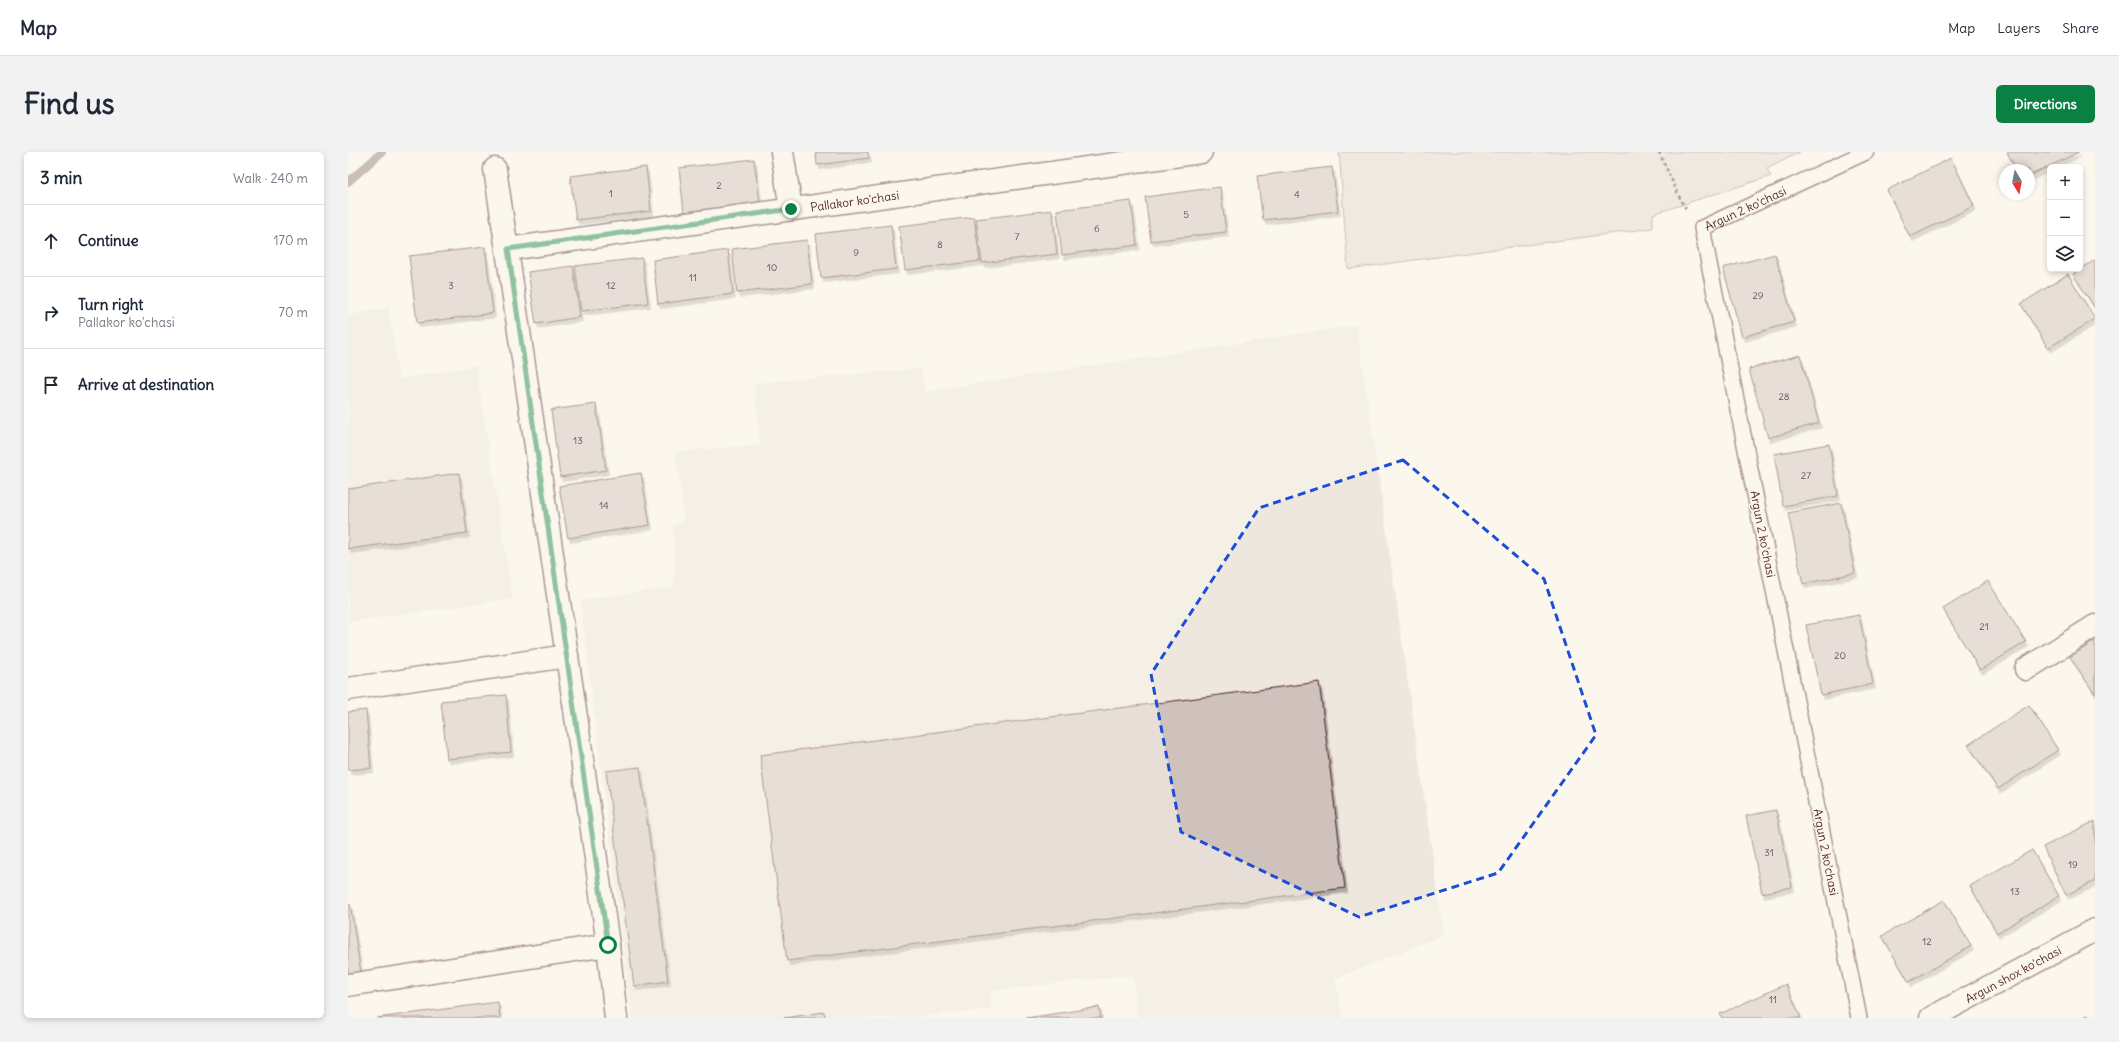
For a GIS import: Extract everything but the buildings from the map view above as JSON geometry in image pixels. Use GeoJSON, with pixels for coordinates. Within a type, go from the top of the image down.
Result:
{"type":"FeatureCollection","features":[{"type":"Feature","properties":{"kind":"street"},"geometry":{"type":"LineString","coordinates":[[782,152],[791,209]]}},
{"type":"Feature","properties":{"kind":"street","name":"Pallakor ko'chasi"},"geometry":{"type":"LineString","coordinates":[[508,249],[1162,155],[1201,152]]}},
{"type":"Feature","properties":{"kind":"street"},"geometry":{"type":"LineString","coordinates":[[495,169],[567,656],[608,945],[616,1018]]}},
{"type":"Feature","properties":{"kind":"street"},"geometry":{"type":"LineString","coordinates":[[2026,669],[2095,626]]}},
{"type":"Feature","properties":{"kind":"street"},"geometry":{"type":"LineString","coordinates":[[348,689],[567,656]]}},
{"type":"Feature","properties":{"kind":"street","name":"Argun shox ko'chasi"},"geometry":{"type":"LineString","coordinates":[[1931,1018],[2095,930]]}},
{"type":"Feature","properties":{"kind":"street"},"geometry":{"type":"LineString","coordinates":[[348,985],[608,945]]}},
{"type":"Feature","properties":{"kind":"lane","name":"Argun 2 ko'chasi"},"geometry":{"type":"LineString","coordinates":[[1859,1018],[1702,228],[1866,152]]}},
{"type":"Feature","properties":{"kind":"path"},"geometry":{"type":"LineString","coordinates":[[1659,152],[1683,204],[1702,228]]}},
{"type":"Feature","properties":{"kind":"highlighted area"},"geometry":{"type":"Polygon","coordinates":[[[1403,460],[1544,579],[1596,735],[1498,873],[1359,917],[1181,832],[1151,674],[1259,508],[1403,460]]]}},
{"type":"Feature","properties":{"kind":"shaded area"},"geometry":{"type":"Polygon","coordinates":[[[1339,152],[1800,152],[1767,169],[1771,176],[1653,214],[1653,228],[1348,269],[1339,152]]]}},
{"type":"Feature","properties":{"kind":"shaded area"},"geometry":{"type":"Polygon","coordinates":[[[389,307],[399,379],[476,365],[513,599],[348,622],[348,315],[389,307]]]}},
{"type":"Feature","properties":{"kind":"shaded area"},"geometry":{"type":"Polygon","coordinates":[[[1357,325],[1444,935],[1335,979],[1343,1018],[1137,1018],[1133,975],[990,991],[992,1009],[907,1018],[632,1018],[580,600],[674,587],[673,525],[684,521],[675,451],[760,445],[754,383],[921,368],[925,391],[1357,325]]]}},
{"type":"Feature","properties":{"kind":"waterway"},"geometry":{"type":"LineString","coordinates":[[348,182],[382,152]]}},
{"type":"Feature","properties":{"kind":"route"},"geometry":{"type":"LineString","coordinates":[[608,945],[508,249],[791,209]]}}]}
